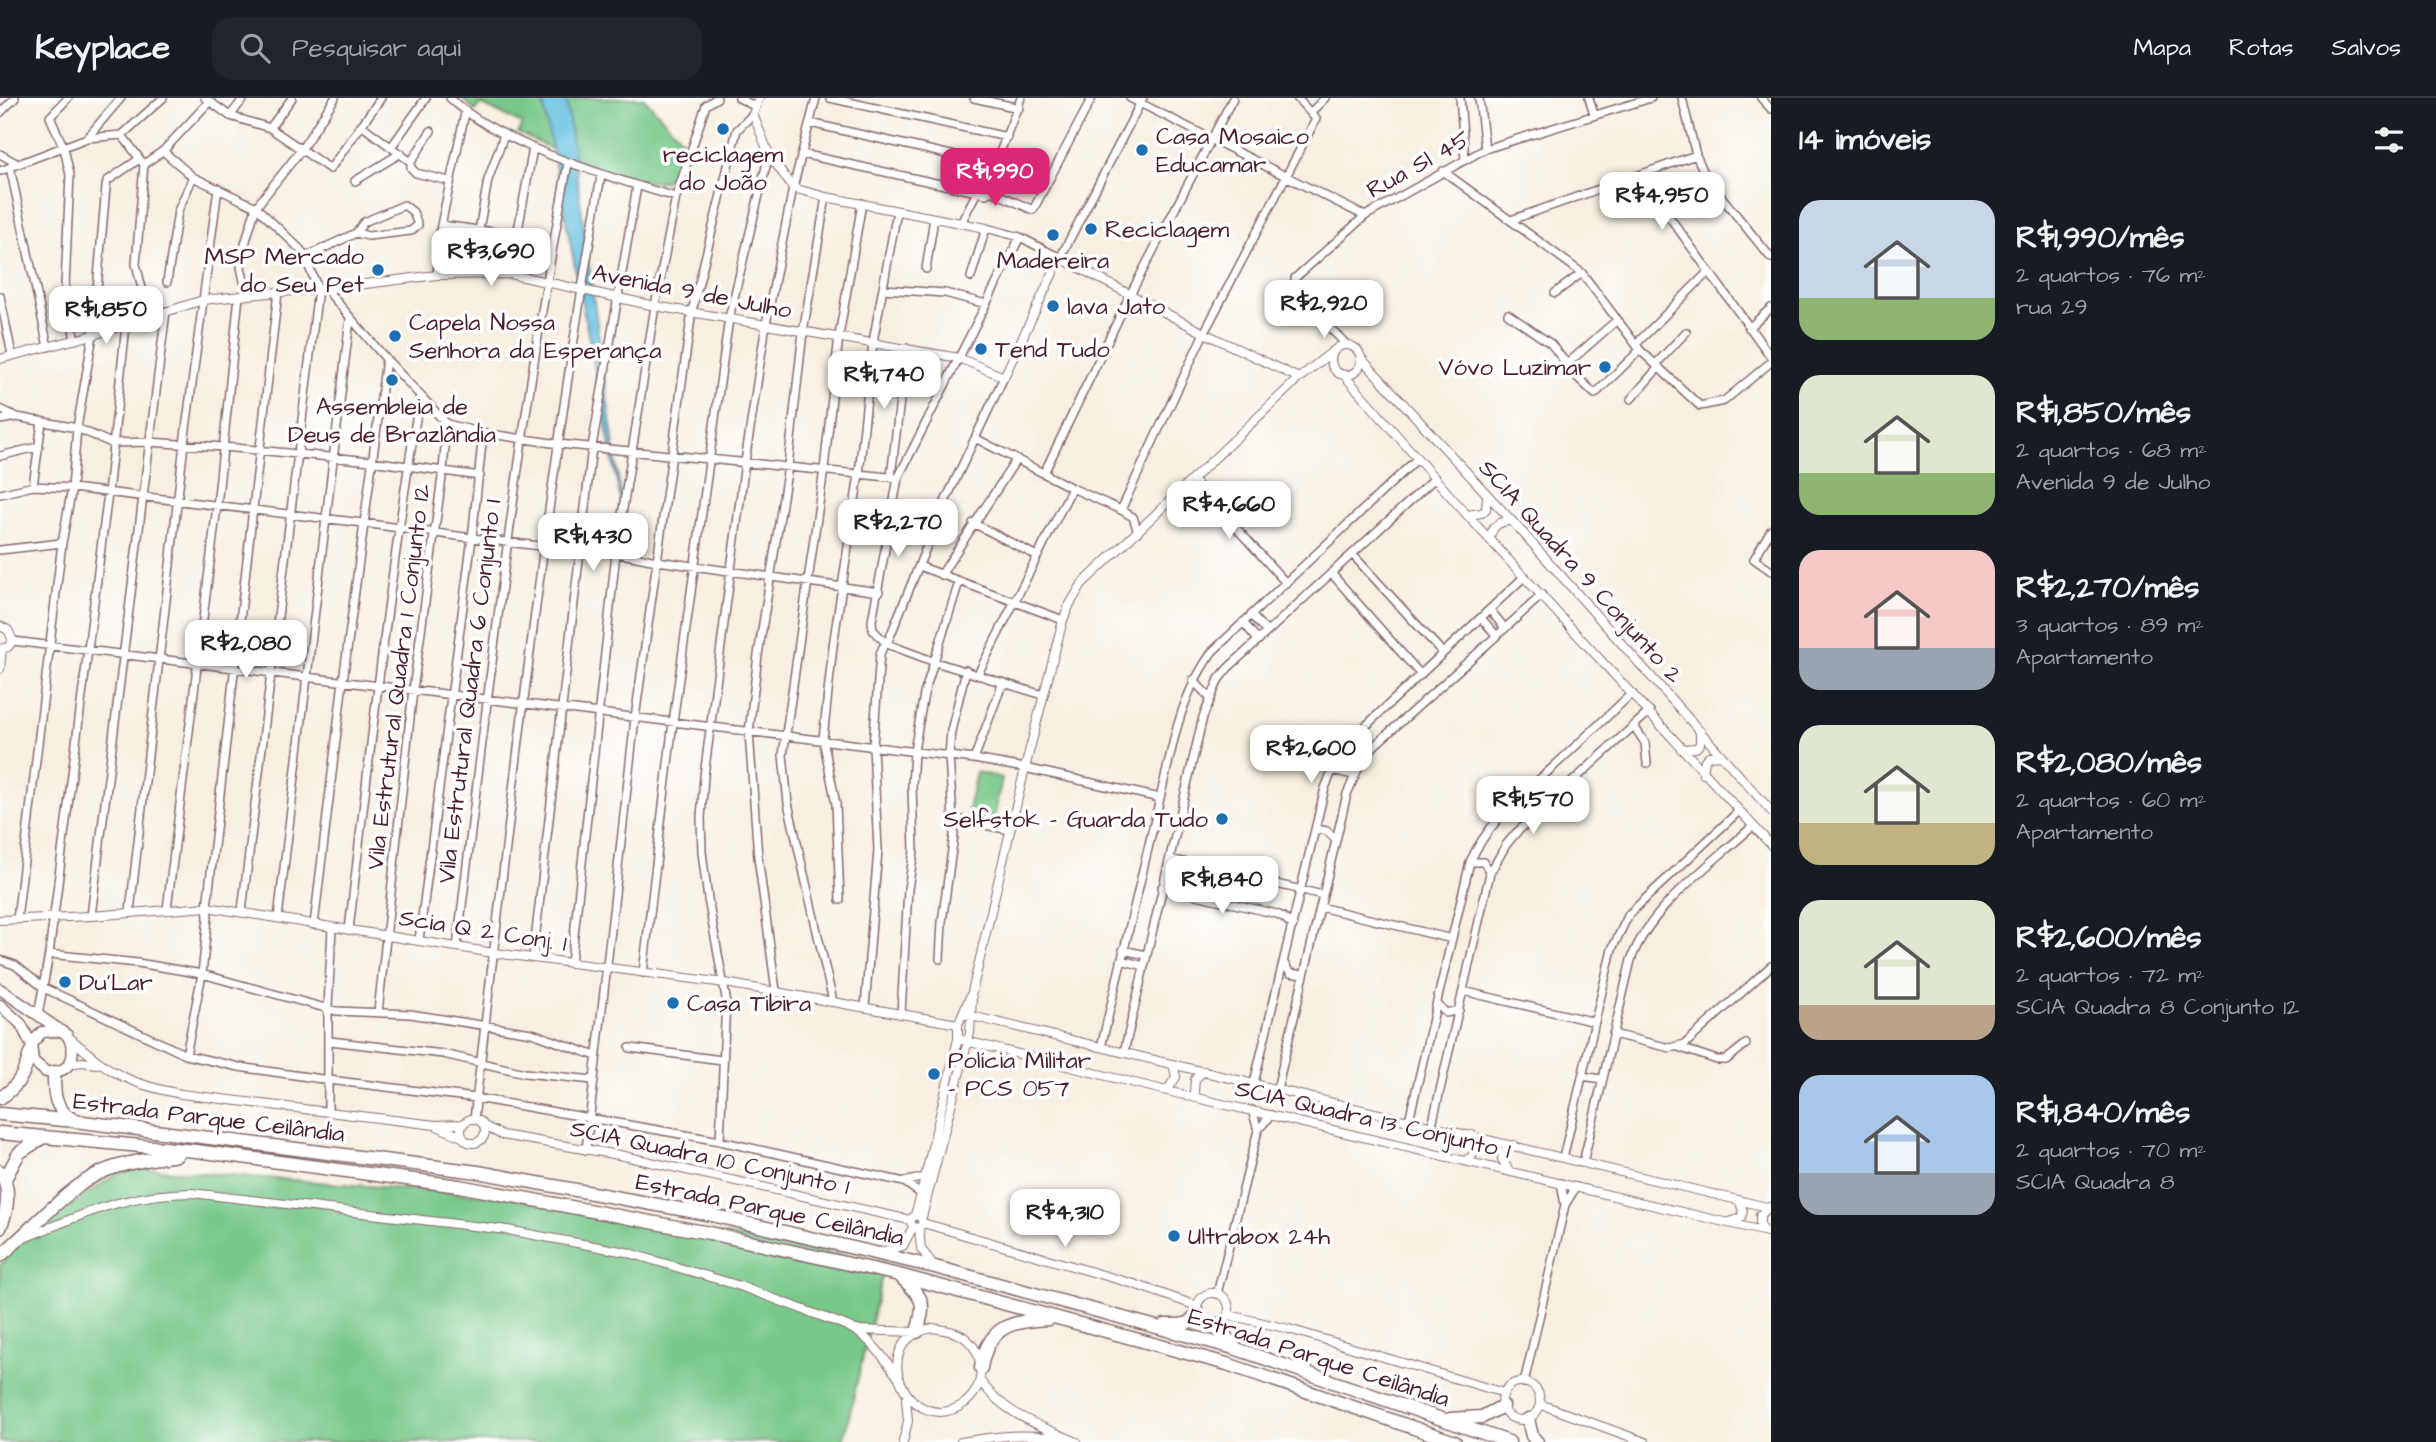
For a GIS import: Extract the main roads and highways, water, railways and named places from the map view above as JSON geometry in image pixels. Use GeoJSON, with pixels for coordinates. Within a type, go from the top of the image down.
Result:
{"type":"FeatureCollection","features":[{"type":"Feature","properties":{"kind":"highway"},"geometry":{"type":"LineString","coordinates":[[0,1098],[12,1090],[23,1076],[31,1048]]}},
{"type":"Feature","properties":{"kind":"highway"},"geometry":{"type":"LineString","coordinates":[[54,1072],[54,1100],[61,1111],[75,1121]]}},
{"type":"Feature","properties":{"kind":"highway","name":"Estrada Parque Ceilândia"},"geometry":{"type":"LineString","coordinates":[[0,1114],[478,1172],[707,1214],[935,1267],[1234,1348],[1509,1442]]}},
{"type":"Feature","properties":{"kind":"highway","name":"Estrada Parque Ceilândia"},"geometry":{"type":"LineString","coordinates":[[0,1133],[196,1151],[472,1189],[709,1233],[899,1275],[1227,1364],[1455,1442]]}},
{"type":"Feature","properties":{"kind":"highway"},"geometry":{"type":"LineString","coordinates":[[0,1228],[7,1206],[2,1175],[19,1153],[42,1138]]}},
{"type":"Feature","properties":{"kind":"highway"},"geometry":{"type":"LineString","coordinates":[[0,1254],[79,1185],[101,1172],[138,1161],[196,1151]]}},
{"type":"Feature","properties":{"kind":"highway"},"geometry":{"type":"LineString","coordinates":[[899,1275],[922,1300],[924,1309],[918,1332]]}},
{"type":"Feature","properties":{"kind":"highway"},"geometry":{"type":"LineString","coordinates":[[1142,1323],[1187,1324],[1192,1322],[1197,1309]]}},
{"type":"Feature","properties":{"kind":"highway"},"geometry":{"type":"LineString","coordinates":[[981,1368],[989,1341],[1002,1328],[1018,1321],[1060,1319]]}},
{"type":"Feature","properties":{"kind":"highway"},"geometry":{"type":"LineString","coordinates":[[1225,1319],[1223,1333],[1234,1348]]}},
{"type":"Feature","properties":{"kind":"highway"},"geometry":{"type":"LineString","coordinates":[[1445,1420],[1482,1417],[1503,1400]]}},
{"type":"Feature","properties":{"kind":"highway"},"geometry":{"type":"LineString","coordinates":[[1528,1419],[1536,1442]]}},
{"type":"Feature","properties":{"kind":"main road"},"geometry":{"type":"LineString","coordinates":[[0,989],[63,1033],[73,1046],[69,1064],[54,1072],[38,1068],[33,1061],[31,1048],[21,1024],[0,1005]]}},
{"type":"Feature","properties":{"kind":"main road"},"geometry":{"type":"LineString","coordinates":[[31,1048],[42,1032],[50,1029],[63,1033]]}},
{"type":"Feature","properties":{"kind":"water"},"geometry":{"type":"Polygon","coordinates":[[[542,98],[566,98],[623,513],[542,98]]]}},
{"type":"Feature","properties":{"kind":"place","name":"reciclagem do João"},"geometry":{"type":"Point","coordinates":[723,129]}},
{"type":"Feature","properties":{"kind":"place","name":"Casa Mosaico Educamar"},"geometry":{"type":"Point","coordinates":[1142,150]}},
{"type":"Feature","properties":{"kind":"place","name":"Reciclagem"},"geometry":{"type":"Point","coordinates":[1091,229]}},
{"type":"Feature","properties":{"kind":"place","name":"Madereira"},"geometry":{"type":"Point","coordinates":[1053,235]}},
{"type":"Feature","properties":{"kind":"place","name":"MSP Mercado do Seu Pet"},"geometry":{"type":"Point","coordinates":[378,270]}},
{"type":"Feature","properties":{"kind":"place","name":"lava Jato"},"geometry":{"type":"Point","coordinates":[1053,306]}},
{"type":"Feature","properties":{"kind":"place","name":"Capela Nossa Senhora da Esperança"},"geometry":{"type":"Point","coordinates":[395,336]}},
{"type":"Feature","properties":{"kind":"place","name":"Tend Tudo"},"geometry":{"type":"Point","coordinates":[981,349]}},
{"type":"Feature","properties":{"kind":"place","name":"Vóvo Luzimar"},"geometry":{"type":"Point","coordinates":[1605,367]}},
{"type":"Feature","properties":{"kind":"place","name":"Assembleia de Deus de Brazlândia"},"geometry":{"type":"Point","coordinates":[392,380]}},
{"type":"Feature","properties":{"kind":"place","name":"Selfstok - Guarda Tudo"},"geometry":{"type":"Point","coordinates":[1222,819]}},
{"type":"Feature","properties":{"kind":"place","name":"Du'Lar"},"geometry":{"type":"Point","coordinates":[65,982]}},
{"type":"Feature","properties":{"kind":"place","name":"Casa Tibira"},"geometry":{"type":"Point","coordinates":[673,1003]}},
{"type":"Feature","properties":{"kind":"place","name":"Polícia Militar - PCS 057"},"geometry":{"type":"Point","coordinates":[934,1074]}},
{"type":"Feature","properties":{"kind":"place","name":"Ultrabox 24h"},"geometry":{"type":"Point","coordinates":[1174,1236]}}]}
